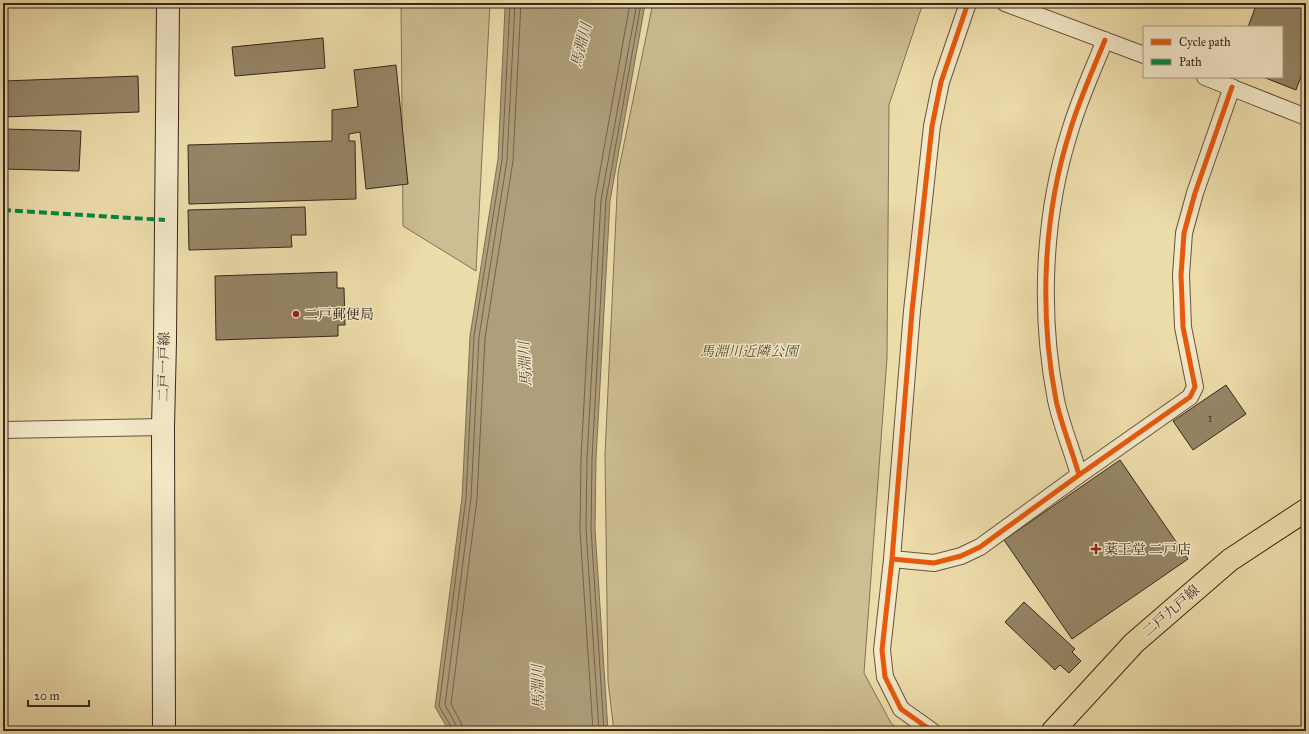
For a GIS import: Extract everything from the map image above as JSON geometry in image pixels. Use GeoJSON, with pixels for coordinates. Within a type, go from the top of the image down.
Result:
{"type":"FeatureCollection","features":[{"type":"Feature","properties":{"kind":"main road","name":"二戸一戸線"},"geometry":{"type":"LineString","coordinates":[[164,731],[163,427],[168,3]]}},
{"type":"Feature","properties":{"kind":"main road","name":"二戸九戸線"},"geometry":{"type":"LineString","coordinates":[[1053,731],[1134,643],[1230,560],[1306,510]]}},
{"type":"Feature","properties":{"kind":"street"},"geometry":{"type":"LineString","coordinates":[[932,731],[901,710],[885,677],[882,650],[892,559],[912,311],[932,126],[940,82],[968,3]]}},
{"type":"Feature","properties":{"kind":"street"},"geometry":{"type":"LineString","coordinates":[[1006,3],[1143,55]]}},
{"type":"Feature","properties":{"kind":"street"},"geometry":{"type":"LineString","coordinates":[[1079,475],[1057,400],[1048,340],[1046,270],[1054,193],[1068,137],[1105,40]]}},
{"type":"Feature","properties":{"kind":"street"},"geometry":{"type":"LineString","coordinates":[[1208,78],[1306,117]]}},
{"type":"Feature","properties":{"kind":"street"},"geometry":{"type":"LineString","coordinates":[[892,559],[934,563],[961,556],[980,548],[1079,475],[1190,397],[1195,387],[1184,327],[1181,275],[1184,232],[1195,193],[1232,87]]}},
{"type":"Feature","properties":{"kind":"street"},"geometry":{"type":"LineString","coordinates":[[3,430],[163,427]]}},
{"type":"Feature","properties":{"kind":"green space"},"geometry":{"type":"Polygon","coordinates":[[[401,3],[490,3],[476,271],[403,226],[401,3]]]}},
{"type":"Feature","properties":{"kind":"green space","name":"馬淵川近隣公園"},"geometry":{"type":"Polygon","coordinates":[[[653,3],[923,3],[889,105],[887,358],[864,673],[891,723],[900,731],[614,731],[608,681],[605,455],[618,173],[653,3]]]}},
{"type":"Feature","properties":{"kind":"water","name":"馬淵川"},"geometry":{"type":"Polygon","coordinates":[[[507,3],[646,3],[610,201],[596,459],[595,529],[608,731],[449,731],[435,707],[462,498],[470,336],[498,159],[505,8],[507,3]]]}},
{"type":"Feature","properties":{"kind":"building"},"geometry":{"type":"Polygon","coordinates":[[[1257,3],[1306,3],[1306,72],[1303,71],[1296,90],[1266,78],[1283,78],[1283,26],[1248,26],[1257,3]]]}},
{"type":"Feature","properties":{"kind":"building"},"geometry":{"type":"Polygon","coordinates":[[[323,38],[325,68],[235,76],[232,47],[323,38]]]}},
{"type":"Feature","properties":{"kind":"building"},"geometry":{"type":"Polygon","coordinates":[[[396,65],[408,184],[366,189],[360,132],[349,134],[349,141],[355,141],[356,199],[189,204],[188,145],[332,141],[332,110],[358,107],[354,70],[396,65]]]}},
{"type":"Feature","properties":{"kind":"building"},"geometry":{"type":"Polygon","coordinates":[[[138,76],[139,112],[3,117],[3,81],[138,76]]]}},
{"type":"Feature","properties":{"kind":"building"},"geometry":{"type":"Polygon","coordinates":[[[3,129],[81,131],[79,171],[3,169],[3,129]]]}},
{"type":"Feature","properties":{"kind":"building"},"geometry":{"type":"Polygon","coordinates":[[[305,207],[306,235],[291,235],[292,247],[189,250],[188,210],[305,207]]]}},
{"type":"Feature","properties":{"kind":"building"},"geometry":{"type":"Polygon","coordinates":[[[337,272],[337,288],[344,288],[345,325],[338,325],[338,336],[216,340],[215,276],[337,272]]]}},
{"type":"Feature","properties":{"kind":"building"},"geometry":{"type":"Polygon","coordinates":[[[1226,385],[1246,414],[1193,450],[1173,421],[1226,385]]]}},
{"type":"Feature","properties":{"kind":"building","name":"薬王堂 二戸店"},"geometry":{"type":"Polygon","coordinates":[[[1120,460],[1188,559],[1072,639],[1004,540],[1120,460]]]}},
{"type":"Feature","properties":{"kind":"building"},"geometry":{"type":"Polygon","coordinates":[[[1024,602],[1075,649],[1072,652],[1081,661],[1069,673],[1060,665],[1055,670],[1005,622],[1024,602]]]}},
{"type":"Feature","properties":{"kind":"marked path"},"geometry":{"type":"LineString","coordinates":[[3,210],[165,220]]}},
{"type":"Feature","properties":{"kind":"cycle path"},"geometry":{"type":"LineString","coordinates":[[932,731],[901,709],[885,677],[882,650],[892,559],[912,311],[932,126],[941,82],[968,3]]}},
{"type":"Feature","properties":{"kind":"cycle path"},"geometry":{"type":"LineString","coordinates":[[1079,475],[1056,400],[1047,333],[1046,264],[1054,196],[1061,163],[1086,85],[1105,40]]}},
{"type":"Feature","properties":{"kind":"cycle path"},"geometry":{"type":"LineString","coordinates":[[892,559],[934,563],[961,556],[980,547],[1190,397],[1195,387],[1183,327],[1181,275],[1184,233],[1195,193],[1232,87]]}},
{"type":"Feature","properties":{"kind":"place","name":"二戸郵便局"},"geometry":{"type":"Point","coordinates":[296,314]}},
{"type":"Feature","properties":{"kind":"place","name":"薬王堂 二戸店"},"geometry":{"type":"Point","coordinates":[1096,549]}}]}
